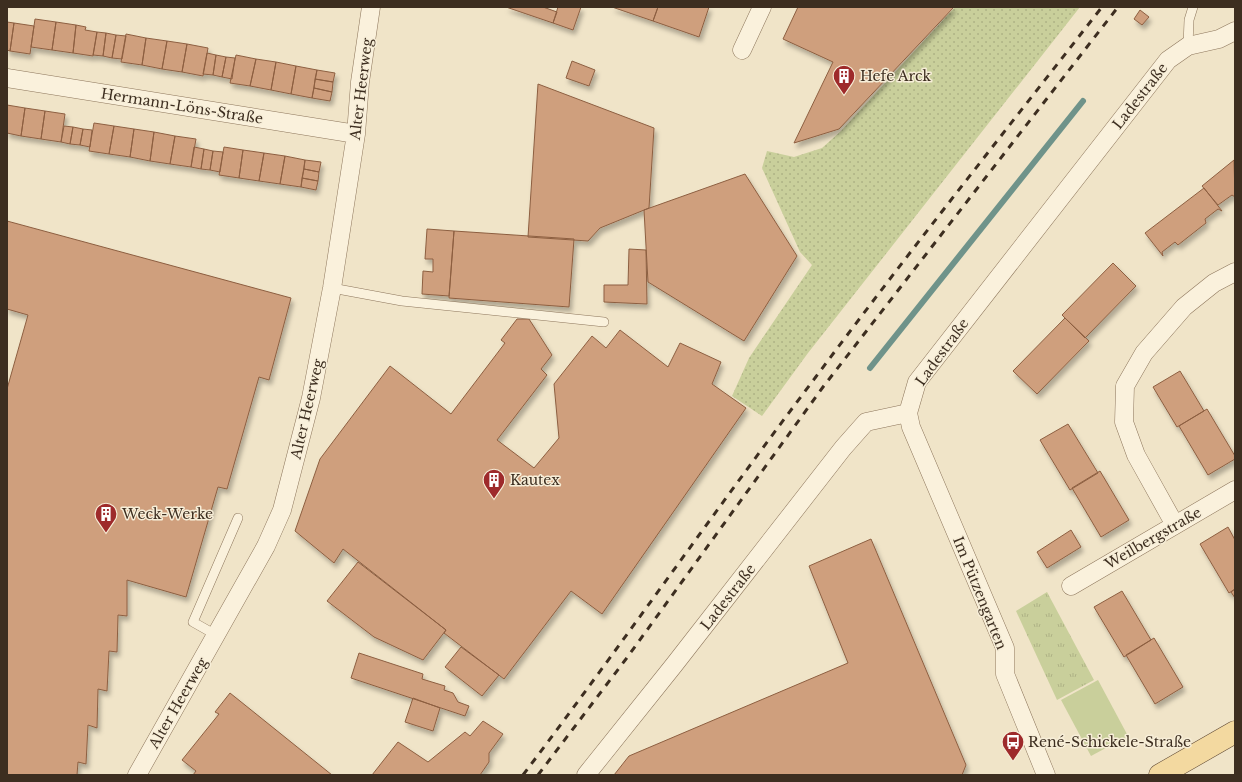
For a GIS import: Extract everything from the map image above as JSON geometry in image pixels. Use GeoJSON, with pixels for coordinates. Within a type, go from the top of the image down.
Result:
{"type":"FeatureCollection","features":[{"type":"Feature","properties":{"kind":"main road"},"geometry":{"type":"LineString","coordinates":[[1160,775],[1235,732]]}},
{"type":"Feature","properties":{"kind":"street","name":"Alter Heerweg"},"geometry":{"type":"LineString","coordinates":[[137,775],[266,546],[282,510],[311,398],[332,288],[356,134],[360,82],[371,7]]}},
{"type":"Feature","properties":{"kind":"street"},"geometry":{"type":"LineString","coordinates":[[742,50],[762,7]]}},
{"type":"Feature","properties":{"kind":"street","name":"Ladestraße"},"geometry":{"type":"LineString","coordinates":[[586,775],[866,422],[908,412],[917,382],[1168,60],[1188,46],[1219,39],[1235,31]]}},
{"type":"Feature","properties":{"kind":"street","name":"Hermann-Löns-Straße"},"geometry":{"type":"LineString","coordinates":[[7,78],[356,134]]}},
{"type":"Feature","properties":{"kind":"street"},"geometry":{"type":"LineString","coordinates":[[1175,525],[1136,455],[1124,422],[1125,386],[1144,353],[1184,307],[1214,283],[1235,272]]}},
{"type":"Feature","properties":{"kind":"street","name":"Im Pützengarten"},"geometry":{"type":"LineString","coordinates":[[908,412],[911,427],[1005,648],[1005,674],[1046,775]]}},
{"type":"Feature","properties":{"kind":"street","name":"Weilbergstraße"},"geometry":{"type":"LineString","coordinates":[[1071,586],[1235,490]]}},
{"type":"Feature","properties":{"kind":"lane"},"geometry":{"type":"LineString","coordinates":[[1188,46],[1189,20],[1193,7]]}},
{"type":"Feature","properties":{"kind":"lane"},"geometry":{"type":"LineString","coordinates":[[332,288],[402,301],[604,322]]}},
{"type":"Feature","properties":{"kind":"lane"},"geometry":{"type":"LineString","coordinates":[[216,635],[193,622],[238,518]]}},
{"type":"Feature","properties":{"kind":"green space"},"geometry":{"type":"Polygon","coordinates":[[[955,7],[1080,7],[808,353],[762,416],[732,396],[749,358],[812,265],[800,252],[762,168],[767,151],[794,157],[822,148],[841,131],[955,7]]]}},
{"type":"Feature","properties":{"kind":"green space"},"geometry":{"type":"Polygon","coordinates":[[[1047,592],[1094,680],[1057,700],[1016,611],[1047,592]]]}},
{"type":"Feature","properties":{"kind":"green space"},"geometry":{"type":"Polygon","coordinates":[[[1098,680],[1128,736],[1091,756],[1061,700],[1098,680]]]}},
{"type":"Feature","properties":{"kind":"building"},"geometry":{"type":"Polygon","coordinates":[[[506,7],[543,7],[557,12],[553,23],[506,7]]]}},
{"type":"Feature","properties":{"kind":"building"},"geometry":{"type":"Polygon","coordinates":[[[558,7],[581,7],[573,30],[553,23],[558,7]]]}},
{"type":"Feature","properties":{"kind":"building"},"geometry":{"type":"Polygon","coordinates":[[[612,7],[658,7],[653,21],[612,7]]]}},
{"type":"Feature","properties":{"kind":"building"},"geometry":{"type":"Polygon","coordinates":[[[658,7],[709,7],[699,37],[653,21],[658,7]]]}},
{"type":"Feature","properties":{"kind":"building","name":"Hefe Arck"},"geometry":{"type":"Polygon","coordinates":[[[798,7],[954,7],[839,129],[794,143],[833,62],[783,39],[798,7]]]}},
{"type":"Feature","properties":{"kind":"building"},"geometry":{"type":"Polygon","coordinates":[[[1140,10],[1149,17],[1142,25],[1134,19],[1140,10]]]}},
{"type":"Feature","properties":{"kind":"building"},"geometry":{"type":"Polygon","coordinates":[[[35,19],[56,22],[52,50],[31,47],[35,19]]]}},
{"type":"Feature","properties":{"kind":"building"},"geometry":{"type":"Polygon","coordinates":[[[7,22],[14,23],[10,51],[7,50],[7,22]]]}},
{"type":"Feature","properties":{"kind":"building"},"geometry":{"type":"Polygon","coordinates":[[[56,22],[76,25],[73,53],[52,50],[56,22]]]}},
{"type":"Feature","properties":{"kind":"building"},"geometry":{"type":"Polygon","coordinates":[[[14,23],[34,26],[30,54],[10,51],[14,23]]]}},
{"type":"Feature","properties":{"kind":"building"},"geometry":{"type":"Polygon","coordinates":[[[76,25],[86,27],[85,30],[97,32],[93,56],[73,53],[76,25]]]}},
{"type":"Feature","properties":{"kind":"building"},"geometry":{"type":"Polygon","coordinates":[[[97,32],[106,33],[103,56],[93,55],[97,32]]]}},
{"type":"Feature","properties":{"kind":"building"},"geometry":{"type":"Polygon","coordinates":[[[106,33],[116,35],[112,58],[103,56],[106,33]]]}},
{"type":"Feature","properties":{"kind":"building"},"geometry":{"type":"Polygon","coordinates":[[[126,34],[146,38],[142,65],[121,62],[126,34]]]}},
{"type":"Feature","properties":{"kind":"building"},"geometry":{"type":"Polygon","coordinates":[[[116,35],[126,36],[122,59],[112,58],[116,35]]]}},
{"type":"Feature","properties":{"kind":"building"},"geometry":{"type":"Polygon","coordinates":[[[146,38],[167,41],[162,69],[142,65],[146,38]]]}},
{"type":"Feature","properties":{"kind":"building"},"geometry":{"type":"Polygon","coordinates":[[[167,41],[187,44],[182,72],[162,69],[167,41]]]}},
{"type":"Feature","properties":{"kind":"building"},"geometry":{"type":"Polygon","coordinates":[[[187,44],[208,48],[203,76],[182,72],[187,44]]]}},
{"type":"Feature","properties":{"kind":"building"},"geometry":{"type":"Polygon","coordinates":[[[207,53],[216,55],[213,75],[203,74],[207,53]]]}},
{"type":"Feature","properties":{"kind":"building"},"geometry":{"type":"Polygon","coordinates":[[[216,55],[226,57],[222,77],[213,75],[216,55]]]}},
{"type":"Feature","properties":{"kind":"building"},"geometry":{"type":"Polygon","coordinates":[[[236,55],[256,59],[250,86],[230,83],[236,55]]]}},
{"type":"Feature","properties":{"kind":"building"},"geometry":{"type":"Polygon","coordinates":[[[226,57],[235,58],[232,79],[222,77],[226,57]]]}},
{"type":"Feature","properties":{"kind":"building"},"geometry":{"type":"Polygon","coordinates":[[[256,59],[276,62],[271,90],[250,86],[256,59]]]}},
{"type":"Feature","properties":{"kind":"building"},"geometry":{"type":"Polygon","coordinates":[[[572,61],[595,70],[589,86],[566,78],[572,61]]]}},
{"type":"Feature","properties":{"kind":"building"},"geometry":{"type":"Polygon","coordinates":[[[276,62],[296,66],[291,94],[271,90],[276,62]]]}},
{"type":"Feature","properties":{"kind":"building"},"geometry":{"type":"Polygon","coordinates":[[[296,66],[317,70],[312,98],[291,94],[296,66]]]}},
{"type":"Feature","properties":{"kind":"building"},"geometry":{"type":"Polygon","coordinates":[[[317,70],[335,73],[333,82],[315,79],[317,70]]]}},
{"type":"Feature","properties":{"kind":"building"},"geometry":{"type":"Polygon","coordinates":[[[315,79],[333,82],[332,92],[314,88],[315,79]]]}},
{"type":"Feature","properties":{"kind":"building"},"geometry":{"type":"Polygon","coordinates":[[[538,84],[654,128],[649,208],[600,228],[588,241],[528,237],[538,84]]]}},
{"type":"Feature","properties":{"kind":"building"},"geometry":{"type":"Polygon","coordinates":[[[314,88],[332,92],[330,101],[312,98],[314,88]]]}},
{"type":"Feature","properties":{"kind":"building"},"geometry":{"type":"Polygon","coordinates":[[[7,105],[25,108],[21,136],[7,133],[7,105]]]}},
{"type":"Feature","properties":{"kind":"building"},"geometry":{"type":"Polygon","coordinates":[[[25,108],[45,111],[41,139],[21,136],[25,108]]]}},
{"type":"Feature","properties":{"kind":"building"},"geometry":{"type":"Polygon","coordinates":[[[45,111],[65,114],[61,142],[41,139],[45,111]]]}},
{"type":"Feature","properties":{"kind":"building"},"geometry":{"type":"Polygon","coordinates":[[[94,123],[114,126],[109,154],[89,151],[94,123]]]}},
{"type":"Feature","properties":{"kind":"building"},"geometry":{"type":"Polygon","coordinates":[[[64,126],[73,127],[70,144],[61,142],[64,126]]]}},
{"type":"Feature","properties":{"kind":"building"},"geometry":{"type":"Polygon","coordinates":[[[114,126],[134,129],[130,157],[109,154],[114,126]]]}},
{"type":"Feature","properties":{"kind":"building"},"geometry":{"type":"Polygon","coordinates":[[[73,127],[83,129],[80,145],[70,144],[73,127]]]}},
{"type":"Feature","properties":{"kind":"building"},"geometry":{"type":"Polygon","coordinates":[[[83,129],[92,130],[90,147],[80,145],[83,129]]]}},
{"type":"Feature","properties":{"kind":"building"},"geometry":{"type":"Polygon","coordinates":[[[134,129],[154,132],[150,161],[130,157],[134,129]]]}},
{"type":"Feature","properties":{"kind":"building"},"geometry":{"type":"Polygon","coordinates":[[[154,132],[175,136],[170,164],[150,161],[154,132]]]}},
{"type":"Feature","properties":{"kind":"building"},"geometry":{"type":"Polygon","coordinates":[[[175,136],[196,139],[191,167],[170,164],[175,136]]]}},
{"type":"Feature","properties":{"kind":"building"},"geometry":{"type":"Polygon","coordinates":[[[194,147],[204,149],[201,169],[191,167],[194,147]]]}},
{"type":"Feature","properties":{"kind":"building"},"geometry":{"type":"Polygon","coordinates":[[[224,147],[243,150],[239,178],[219,175],[224,147]]]}},
{"type":"Feature","properties":{"kind":"building"},"geometry":{"type":"Polygon","coordinates":[[[204,149],[213,151],[210,170],[201,169],[204,149]]]}},
{"type":"Feature","properties":{"kind":"building"},"geometry":{"type":"Polygon","coordinates":[[[243,150],[264,153],[259,181],[239,178],[243,150]]]}},
{"type":"Feature","properties":{"kind":"building"},"geometry":{"type":"Polygon","coordinates":[[[213,151],[223,152],[220,172],[210,170],[213,151]]]}},
{"type":"Feature","properties":{"kind":"building"},"geometry":{"type":"Polygon","coordinates":[[[264,153],[285,156],[280,184],[259,181],[264,153]]]}},
{"type":"Feature","properties":{"kind":"building"},"geometry":{"type":"Polygon","coordinates":[[[285,156],[305,160],[301,187],[280,184],[285,156]]]}},
{"type":"Feature","properties":{"kind":"building"},"geometry":{"type":"Polygon","coordinates":[[[305,160],[321,162],[319,172],[304,169],[305,160]]]}},
{"type":"Feature","properties":{"kind":"building"},"geometry":{"type":"Polygon","coordinates":[[[1234,160],[1235,197],[1232,195],[1218,205],[1202,186],[1234,160]]]}},
{"type":"Feature","properties":{"kind":"building"},"geometry":{"type":"Polygon","coordinates":[[[304,169],[319,172],[318,181],[302,178],[304,169]]]}},
{"type":"Feature","properties":{"kind":"building"},"geometry":{"type":"Polygon","coordinates":[[[745,174],[797,256],[744,341],[648,282],[644,210],[745,174]]]}},
{"type":"Feature","properties":{"kind":"building"},"geometry":{"type":"Polygon","coordinates":[[[302,178],[318,181],[316,190],[301,187],[302,178]]]}},
{"type":"Feature","properties":{"kind":"building"},"geometry":{"type":"Polygon","coordinates":[[[1204,188],[1222,211],[1218,209],[1205,219],[1206,223],[1178,245],[1175,242],[1162,252],[1163,256],[1145,233],[1204,188]]]}},
{"type":"Feature","properties":{"kind":"building","name":"Weck-Werke"},"geometry":{"type":"Polygon","coordinates":[[[7,221],[291,298],[269,380],[259,377],[227,489],[218,487],[186,597],[127,580],[127,616],[118,615],[117,652],[109,651],[107,691],[98,689],[97,728],[88,725],[86,764],[78,762],[77,775],[7,775],[7,389],[28,315],[7,309],[7,221]]]}},
{"type":"Feature","properties":{"kind":"building"},"geometry":{"type":"Polygon","coordinates":[[[427,229],[454,231],[449,296],[422,294],[423,271],[433,272],[433,259],[425,259],[427,229]]]}},
{"type":"Feature","properties":{"kind":"building"},"geometry":{"type":"Polygon","coordinates":[[[454,231],[574,239],[569,307],[449,298],[454,231]]]}},
{"type":"Feature","properties":{"kind":"building"},"geometry":{"type":"Polygon","coordinates":[[[629,249],[646,250],[647,304],[604,302],[604,285],[628,285],[629,249]]]}},
{"type":"Feature","properties":{"kind":"building"},"geometry":{"type":"Polygon","coordinates":[[[1113,263],[1136,286],[1085,338],[1062,315],[1113,263]]]}},
{"type":"Feature","properties":{"kind":"building"},"geometry":{"type":"Polygon","coordinates":[[[1065,318],[1089,341],[1037,394],[1013,371],[1065,318]]]}},
{"type":"Feature","properties":{"kind":"building","name":"Kautex"},"geometry":{"type":"Polygon","coordinates":[[[517,319],[529,319],[552,355],[541,369],[547,375],[497,440],[534,468],[559,438],[554,384],[592,336],[606,348],[620,330],[668,367],[680,343],[721,362],[712,384],[746,408],[602,614],[571,591],[504,679],[444,633],[446,630],[343,549],[334,563],[295,531],[320,459],[390,366],[451,414],[505,343],[501,340],[517,319]]]}},
{"type":"Feature","properties":{"kind":"building"},"geometry":{"type":"Polygon","coordinates":[[[1180,371],[1204,411],[1177,427],[1153,387],[1180,371]]]}},
{"type":"Feature","properties":{"kind":"building"},"geometry":{"type":"Polygon","coordinates":[[[1207,409],[1235,456],[1235,459],[1208,475],[1179,426],[1207,409]]]}},
{"type":"Feature","properties":{"kind":"building"},"geometry":{"type":"Polygon","coordinates":[[[1068,424],[1098,473],[1070,490],[1040,440],[1068,424]]]}},
{"type":"Feature","properties":{"kind":"building"},"geometry":{"type":"Polygon","coordinates":[[[1100,471],[1129,520],[1101,537],[1072,488],[1100,471]]]}},
{"type":"Feature","properties":{"kind":"building"},"geometry":{"type":"Polygon","coordinates":[[[1228,527],[1235,540],[1235,589],[1229,593],[1200,544],[1228,527]]]}},
{"type":"Feature","properties":{"kind":"building"},"geometry":{"type":"Polygon","coordinates":[[[1071,530],[1081,547],[1047,568],[1037,552],[1071,530]]]}},
{"type":"Feature","properties":{"kind":"building"},"geometry":{"type":"Polygon","coordinates":[[[871,539],[966,765],[962,775],[614,775],[629,756],[848,663],[809,566],[871,539]]]}},
{"type":"Feature","properties":{"kind":"building"},"geometry":{"type":"Polygon","coordinates":[[[358,562],[446,630],[423,660],[374,637],[327,601],[358,562]]]}},
{"type":"Feature","properties":{"kind":"building"},"geometry":{"type":"Polygon","coordinates":[[[1235,589],[1235,598],[1231,592],[1235,589]]]}},
{"type":"Feature","properties":{"kind":"building"},"geometry":{"type":"Polygon","coordinates":[[[1122,591],[1151,640],[1124,657],[1094,607],[1122,591]]]}},
{"type":"Feature","properties":{"kind":"building"},"geometry":{"type":"Polygon","coordinates":[[[1154,638],[1183,687],[1155,704],[1126,655],[1154,638]]]}},
{"type":"Feature","properties":{"kind":"building"},"geometry":{"type":"Polygon","coordinates":[[[461,647],[499,675],[482,696],[445,667],[461,647]]]}},
{"type":"Feature","properties":{"kind":"building"},"geometry":{"type":"Polygon","coordinates":[[[359,653],[423,674],[422,679],[445,686],[444,690],[453,693],[458,702],[469,706],[465,716],[351,678],[359,653]]]}},
{"type":"Feature","properties":{"kind":"building"},"geometry":{"type":"Polygon","coordinates":[[[230,693],[332,775],[193,775],[196,771],[182,760],[219,714],[215,712],[230,693]]]}},
{"type":"Feature","properties":{"kind":"building"},"geometry":{"type":"Polygon","coordinates":[[[413,698],[440,708],[433,731],[405,722],[413,698]]]}},
{"type":"Feature","properties":{"kind":"building"},"geometry":{"type":"Polygon","coordinates":[[[483,721],[503,734],[489,753],[489,762],[480,775],[372,775],[398,742],[428,762],[465,732],[470,736],[483,721]]]}},
{"type":"Feature","properties":{"kind":"waterway"},"geometry":{"type":"LineString","coordinates":[[870,368],[1083,101]]}},
{"type":"Feature","properties":{"kind":"railway"},"geometry":{"type":"LineString","coordinates":[[523,775],[850,331],[1102,7]]}},
{"type":"Feature","properties":{"kind":"railway"},"geometry":{"type":"LineString","coordinates":[[538,775],[626,659],[823,387],[1118,7]]}},
{"type":"Feature","properties":{"kind":"place","name":"Hefe Arck"},"geometry":{"type":"Point","coordinates":[844,96]}},
{"type":"Feature","properties":{"kind":"place","name":"Kautex"},"geometry":{"type":"Point","coordinates":[494,500]}},
{"type":"Feature","properties":{"kind":"place","name":"Weck-Werke"},"geometry":{"type":"Point","coordinates":[106,534]}},
{"type":"Feature","properties":{"kind":"place","name":"René-Schickele-Straße"},"geometry":{"type":"Point","coordinates":[1013,762]}}]}
